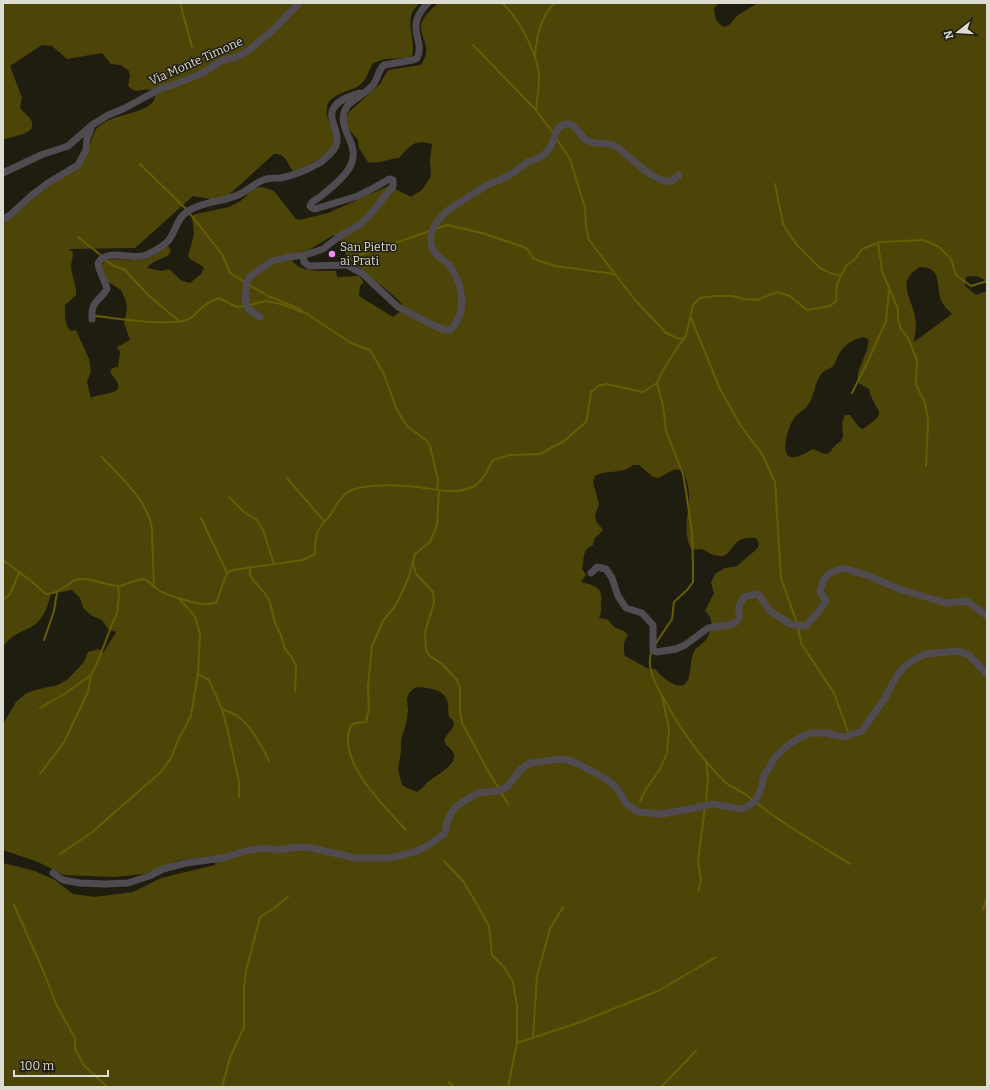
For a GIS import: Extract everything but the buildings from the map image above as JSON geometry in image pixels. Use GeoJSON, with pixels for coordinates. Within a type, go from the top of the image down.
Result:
{"type":"FeatureCollection","features":[{"type":"Feature","properties":{"kind":"street","name":"Via Monte Timone"},"geometry":{"type":"LineString","coordinates":[[3,173],[41,155],[68,146],[92,125],[108,115],[123,109],[160,89],[201,74],[223,60],[237,58],[248,51],[273,30],[300,3]]}},
{"type":"Feature","properties":{"kind":"street"},"geometry":{"type":"LineString","coordinates":[[260,317],[248,308],[246,304],[246,281],[249,278],[272,261],[305,255],[324,249],[340,236],[359,225],[369,216],[393,186],[393,180],[389,178],[358,196],[315,208],[310,206],[311,202],[320,198],[342,176],[353,160],[349,138],[343,124],[343,114],[348,105],[375,83],[380,68],[384,65],[413,60],[418,56],[419,48],[416,22],[421,11],[428,3]]}},
{"type":"Feature","properties":{"kind":"street"},"geometry":{"type":"LineString","coordinates":[[92,319],[94,304],[107,289],[99,271],[98,263],[101,258],[111,255],[129,257],[142,256],[158,250],[169,240],[180,217],[190,210],[240,194],[255,184],[268,179],[282,178],[304,171],[321,162],[332,152],[338,142],[332,116],[333,108],[339,102],[353,95],[365,92]]}},
{"type":"Feature","properties":{"kind":"street"},"geometry":{"type":"LineString","coordinates":[[3,219],[9,216],[48,183],[78,165],[86,150],[87,138],[92,125]]}},
{"type":"Feature","properties":{"kind":"street"},"geometry":{"type":"LineString","coordinates":[[305,255],[304,262],[309,266],[345,265],[355,269],[382,291],[398,307],[425,322],[444,330],[450,330],[454,326],[462,309],[462,299],[452,269],[436,254],[433,248],[430,237],[432,230],[440,218],[455,205],[544,154],[552,146],[555,133],[559,128],[564,125],[571,125],[590,142],[614,146],[652,175],[663,181],[672,181],[679,175]]}},
{"type":"Feature","properties":{"kind":"street"},"geometry":{"type":"LineString","coordinates":[[591,573],[597,568],[606,569],[612,578],[618,596],[626,608],[642,613],[653,625],[653,650],[657,652],[676,649],[686,645],[708,628],[733,624],[739,619],[739,606],[744,597],[758,594],[770,611],[792,625],[806,626],[826,601],[820,592],[823,580],[830,573],[844,568],[869,576],[902,590],[946,603],[967,601],[987,616]]}},
{"type":"Feature","properties":{"kind":"street"},"geometry":{"type":"LineString","coordinates":[[53,873],[63,880],[80,883],[128,883],[163,869],[186,863],[223,858],[249,850],[266,848],[279,850],[298,847],[311,848],[356,858],[387,858],[398,856],[426,847],[445,833],[448,819],[453,810],[477,793],[498,791],[507,787],[522,769],[530,763],[559,759],[571,761],[581,765],[606,779],[616,787],[626,803],[639,812],[662,814],[686,810],[697,806],[714,804],[740,809],[755,802],[761,789],[764,775],[774,758],[786,746],[805,735],[812,733],[826,733],[844,737],[862,731],[885,698],[896,677],[905,666],[916,659],[926,654],[957,651],[969,655],[987,674]]}},
{"type":"Feature","properties":{"kind":"shaded area"},"geometry":{"type":"Polygon","coordinates":[[[3,3],[420,3],[411,15],[410,22],[413,42],[412,56],[407,58],[385,59],[373,63],[361,84],[336,96],[329,103],[327,114],[333,132],[334,143],[333,147],[324,156],[298,170],[293,171],[284,157],[274,154],[222,201],[193,196],[135,248],[69,249],[73,252],[71,269],[76,288],[76,295],[65,305],[65,319],[67,326],[71,331],[76,330],[89,359],[91,371],[87,382],[91,398],[98,395],[111,393],[118,389],[118,383],[110,372],[112,368],[118,367],[120,352],[117,347],[130,340],[124,323],[127,309],[126,301],[121,290],[107,281],[102,270],[104,261],[114,259],[135,260],[146,258],[168,246],[171,250],[168,256],[154,262],[147,268],[162,271],[169,269],[182,281],[190,283],[201,274],[204,268],[188,257],[194,234],[192,216],[229,207],[242,200],[254,188],[262,187],[274,191],[296,219],[299,220],[328,213],[389,186],[411,197],[422,190],[431,176],[430,160],[432,144],[421,142],[413,144],[399,158],[380,162],[368,162],[359,148],[358,140],[348,128],[346,119],[349,112],[380,84],[388,70],[421,65],[426,54],[426,45],[421,32],[421,26],[423,19],[438,3],[719,3],[714,8],[715,17],[719,24],[725,27],[729,25],[738,15],[758,3],[987,3],[987,282],[980,277],[969,276],[966,277],[965,286],[976,295],[987,291],[987,1087],[3,1087],[3,863],[35,871],[55,880],[73,894],[95,897],[133,892],[161,878],[215,865],[215,856],[180,860],[144,874],[114,877],[64,875],[38,862],[3,850],[3,724],[16,702],[25,694],[35,690],[58,685],[68,679],[84,662],[88,652],[99,649],[103,653],[116,632],[108,629],[102,620],[92,616],[83,608],[80,598],[72,590],[51,594],[47,607],[40,620],[33,626],[12,637],[3,647],[3,223],[75,166],[87,152],[94,133],[98,127],[111,119],[135,112],[148,106],[154,101],[155,93],[148,90],[138,91],[128,86],[130,76],[129,71],[121,65],[111,64],[102,53],[67,59],[52,46],[42,45],[10,66],[22,98],[20,108],[31,120],[31,129],[23,134],[3,140],[3,3]],[[334,235],[307,251],[287,254],[295,264],[304,269],[336,271],[337,277],[359,276],[364,282],[360,286],[359,296],[393,317],[401,311],[402,304],[347,257],[342,243],[334,235]],[[920,267],[912,272],[908,278],[907,290],[916,320],[914,342],[952,314],[940,298],[938,280],[933,271],[928,268],[920,267]],[[863,337],[852,341],[841,351],[834,365],[821,374],[807,407],[792,421],[787,434],[785,448],[790,457],[803,455],[813,449],[828,454],[843,437],[842,423],[845,415],[850,415],[859,427],[863,429],[877,418],[879,411],[869,389],[860,384],[858,380],[859,369],[867,350],[868,339],[863,337]],[[633,465],[624,470],[595,476],[593,482],[599,504],[595,515],[596,521],[603,530],[594,539],[593,545],[585,552],[582,569],[586,575],[581,582],[597,588],[601,593],[601,614],[599,618],[607,619],[614,627],[624,631],[628,635],[624,645],[625,656],[649,669],[655,669],[672,684],[682,685],[686,683],[689,677],[695,650],[705,641],[711,630],[710,618],[705,611],[714,593],[711,583],[715,574],[725,568],[737,566],[758,548],[759,543],[756,538],[742,539],[734,545],[726,555],[722,556],[712,554],[701,549],[692,550],[687,537],[689,492],[683,471],[676,469],[658,478],[653,477],[639,465],[633,465]],[[418,687],[409,693],[407,699],[408,712],[401,740],[401,752],[398,769],[402,785],[417,792],[421,790],[429,781],[450,766],[453,761],[454,756],[452,751],[446,745],[444,740],[454,725],[453,720],[449,717],[447,700],[442,693],[427,688],[418,687]]]}},
{"type":"Feature","properties":{"kind":"waterway"},"geometry":{"type":"LineString","coordinates":[[180,3],[192,47]]}},
{"type":"Feature","properties":{"kind":"waterway"},"geometry":{"type":"LineString","coordinates":[[502,3],[515,18],[527,38],[536,59],[539,78],[536,110]]}},
{"type":"Feature","properties":{"kind":"waterway"},"geometry":{"type":"LineString","coordinates":[[535,55],[542,21],[554,3]]}},
{"type":"Feature","properties":{"kind":"waterway"},"geometry":{"type":"LineString","coordinates":[[473,45],[536,110],[554,134]]}},
{"type":"Feature","properties":{"kind":"waterway"},"geometry":{"type":"LineString","coordinates":[[556,138],[570,159],[585,208],[586,227],[589,240],[635,300],[666,333],[677,338],[684,339]]}},
{"type":"Feature","properties":{"kind":"waterway"},"geometry":{"type":"LineString","coordinates":[[140,164],[186,209],[222,254],[230,273],[245,282]]}},
{"type":"Feature","properties":{"kind":"waterway"},"geometry":{"type":"LineString","coordinates":[[775,184],[783,224],[796,244],[820,268],[841,276]]}},
{"type":"Feature","properties":{"kind":"waterway"},"geometry":{"type":"LineString","coordinates":[[436,229],[447,225],[482,233],[521,246],[527,249],[534,259],[555,266],[615,274]]}},
{"type":"Feature","properties":{"kind":"waterway"},"geometry":{"type":"LineString","coordinates":[[354,257],[430,231]]}},
{"type":"Feature","properties":{"kind":"waterway"},"geometry":{"type":"LineString","coordinates":[[78,237],[102,256]]}},
{"type":"Feature","properties":{"kind":"waterway"},"geometry":{"type":"LineString","coordinates":[[3,560],[46,594],[56,592],[74,581],[81,579],[92,580],[114,586],[120,586],[143,579],[148,581],[158,590],[175,597],[203,604],[216,603],[227,573],[233,570],[303,560],[315,554],[316,536],[318,532],[336,505],[348,492],[363,487],[382,485],[409,486],[446,491],[460,491],[467,489],[480,481],[493,460],[510,455],[540,454],[564,441],[586,422],[591,392],[598,386],[606,384],[643,392],[657,383],[662,372],[686,336],[693,305],[700,298],[732,296],[757,300],[777,292],[790,296],[807,310],[830,306],[836,301],[837,284],[846,266],[856,258],[862,249],[880,242],[924,240],[939,247],[951,259],[956,275],[971,286],[987,281]]}},
{"type":"Feature","properties":{"kind":"waterway"},"geometry":{"type":"LineString","coordinates":[[878,243],[882,271],[898,309],[898,319],[901,329],[908,338],[917,360],[916,384],[925,403],[928,420],[926,466]]}},
{"type":"Feature","properties":{"kind":"waterway"},"geometry":{"type":"LineString","coordinates":[[105,259],[112,265],[125,270],[148,295],[179,321]]}},
{"type":"Feature","properties":{"kind":"waterway"},"geometry":{"type":"LineString","coordinates":[[249,285],[268,296],[298,308],[351,343],[370,350],[384,374],[396,408],[403,420],[408,427],[426,440],[430,446],[438,480],[437,490]]}},
{"type":"Feature","properties":{"kind":"waterway"},"geometry":{"type":"LineString","coordinates":[[852,393],[886,321],[889,290]]}},
{"type":"Feature","properties":{"kind":"waterway"},"geometry":{"type":"LineString","coordinates":[[95,316],[145,322],[172,322],[183,321],[191,318],[205,305],[219,298],[237,307],[244,306]]}},
{"type":"Feature","properties":{"kind":"waterway"},"geometry":{"type":"LineString","coordinates":[[249,305],[266,301],[281,304],[302,312]]}},
{"type":"Feature","properties":{"kind":"waterway"},"geometry":{"type":"LineString","coordinates":[[691,318],[720,389],[741,426],[762,454],[775,482],[781,578],[797,623]]}},
{"type":"Feature","properties":{"kind":"waterway"},"geometry":{"type":"LineString","coordinates":[[656,643],[672,619],[674,602],[693,582],[692,533],[683,474],[666,431],[663,406],[657,383]]}},
{"type":"Feature","properties":{"kind":"waterway"},"geometry":{"type":"LineString","coordinates":[[101,456],[132,490],[145,508],[152,529],[154,587]]}},
{"type":"Feature","properties":{"kind":"waterway"},"geometry":{"type":"LineString","coordinates":[[287,478],[324,521]]}},
{"type":"Feature","properties":{"kind":"waterway"},"geometry":{"type":"LineString","coordinates":[[406,830],[364,782],[350,753],[348,739],[351,725],[366,722],[369,708],[368,687],[372,646],[383,621],[396,605],[409,576],[415,554],[430,542],[437,525],[439,491]]}},
{"type":"Feature","properties":{"kind":"waterway"},"geometry":{"type":"LineString","coordinates":[[229,497],[244,512],[257,520],[263,530],[274,564]]}},
{"type":"Feature","properties":{"kind":"waterway"},"geometry":{"type":"LineString","coordinates":[[201,518],[227,573]]}},
{"type":"Feature","properties":{"kind":"waterway"},"geometry":{"type":"LineString","coordinates":[[413,563],[416,574],[433,592],[434,603],[425,632],[426,650],[430,656],[442,664],[457,680],[460,688],[460,711],[462,723],[508,804]]}},
{"type":"Feature","properties":{"kind":"waterway"},"geometry":{"type":"LineString","coordinates":[[250,567],[250,575],[270,602],[275,623],[281,635],[285,649],[291,656],[296,666],[295,691]]}},
{"type":"Feature","properties":{"kind":"waterway"},"geometry":{"type":"LineString","coordinates":[[3,600],[10,594],[19,573]]}},
{"type":"Feature","properties":{"kind":"waterway"},"geometry":{"type":"LineString","coordinates":[[40,708],[66,693],[91,675],[117,614],[119,595],[118,586]]}},
{"type":"Feature","properties":{"kind":"waterway"},"geometry":{"type":"LineString","coordinates":[[44,640],[54,611],[57,592]]}},
{"type":"Feature","properties":{"kind":"waterway"},"geometry":{"type":"LineString","coordinates":[[60,854],[91,833],[162,771],[171,758],[179,738],[191,716],[198,674],[200,634],[195,617],[178,598]]}},
{"type":"Feature","properties":{"kind":"waterway"},"geometry":{"type":"LineString","coordinates":[[798,628],[801,643],[834,693],[848,732]]}},
{"type":"Feature","properties":{"kind":"waterway"},"geometry":{"type":"LineString","coordinates":[[652,651],[650,657],[651,670],[652,676],[658,688],[684,732],[716,773],[727,784],[744,793],[782,822],[850,864]]}},
{"type":"Feature","properties":{"kind":"waterway"},"geometry":{"type":"LineString","coordinates":[[198,674],[209,680],[222,709],[239,782],[239,797]]}},
{"type":"Feature","properties":{"kind":"waterway"},"geometry":{"type":"LineString","coordinates":[[40,774],[64,742],[88,692],[91,675]]}},
{"type":"Feature","properties":{"kind":"waterway"},"geometry":{"type":"LineString","coordinates":[[640,801],[646,789],[660,769],[667,753],[669,729],[662,696]]}},
{"type":"Feature","properties":{"kind":"waterway"},"geometry":{"type":"LineString","coordinates":[[222,709],[242,719],[256,736],[269,761]]}},
{"type":"Feature","properties":{"kind":"waterway"},"geometry":{"type":"LineString","coordinates":[[706,762],[708,778],[706,803]]}},
{"type":"Feature","properties":{"kind":"waterway"},"geometry":{"type":"LineString","coordinates":[[698,891],[701,881],[698,861],[705,807]]}},
{"type":"Feature","properties":{"kind":"waterway"},"geometry":{"type":"LineString","coordinates":[[444,861],[463,881],[475,901],[489,926],[492,955],[504,967],[513,982],[517,1006],[517,1043],[508,1087]]}},
{"type":"Feature","properties":{"kind":"waterway"},"geometry":{"type":"LineString","coordinates":[[983,910],[987,896]]}},
{"type":"Feature","properties":{"kind":"waterway"},"geometry":{"type":"LineString","coordinates":[[222,1087],[230,1058],[244,1027],[244,988],[246,971],[260,917],[288,897]]}},
{"type":"Feature","properties":{"kind":"waterway"},"geometry":{"type":"LineString","coordinates":[[14,905],[56,1004],[75,1038],[75,1049],[84,1065],[107,1087]]}},
{"type":"Feature","properties":{"kind":"waterway"},"geometry":{"type":"LineString","coordinates":[[533,1038],[537,976],[550,929],[563,907]]}},
{"type":"Feature","properties":{"kind":"waterway"},"geometry":{"type":"LineString","coordinates":[[517,1043],[578,1023],[658,991],[716,957]]}},
{"type":"Feature","properties":{"kind":"waterway"},"geometry":{"type":"LineString","coordinates":[[661,1087],[696,1051]]}},
{"type":"Feature","properties":{"kind":"waterway"},"geometry":{"type":"LineString","coordinates":[[449,1082],[454,1087]]}},
{"type":"Feature","properties":{"kind":"place","name":"San Pietro ai Prati"},"geometry":{"type":"Point","coordinates":[332,254]}}]}
